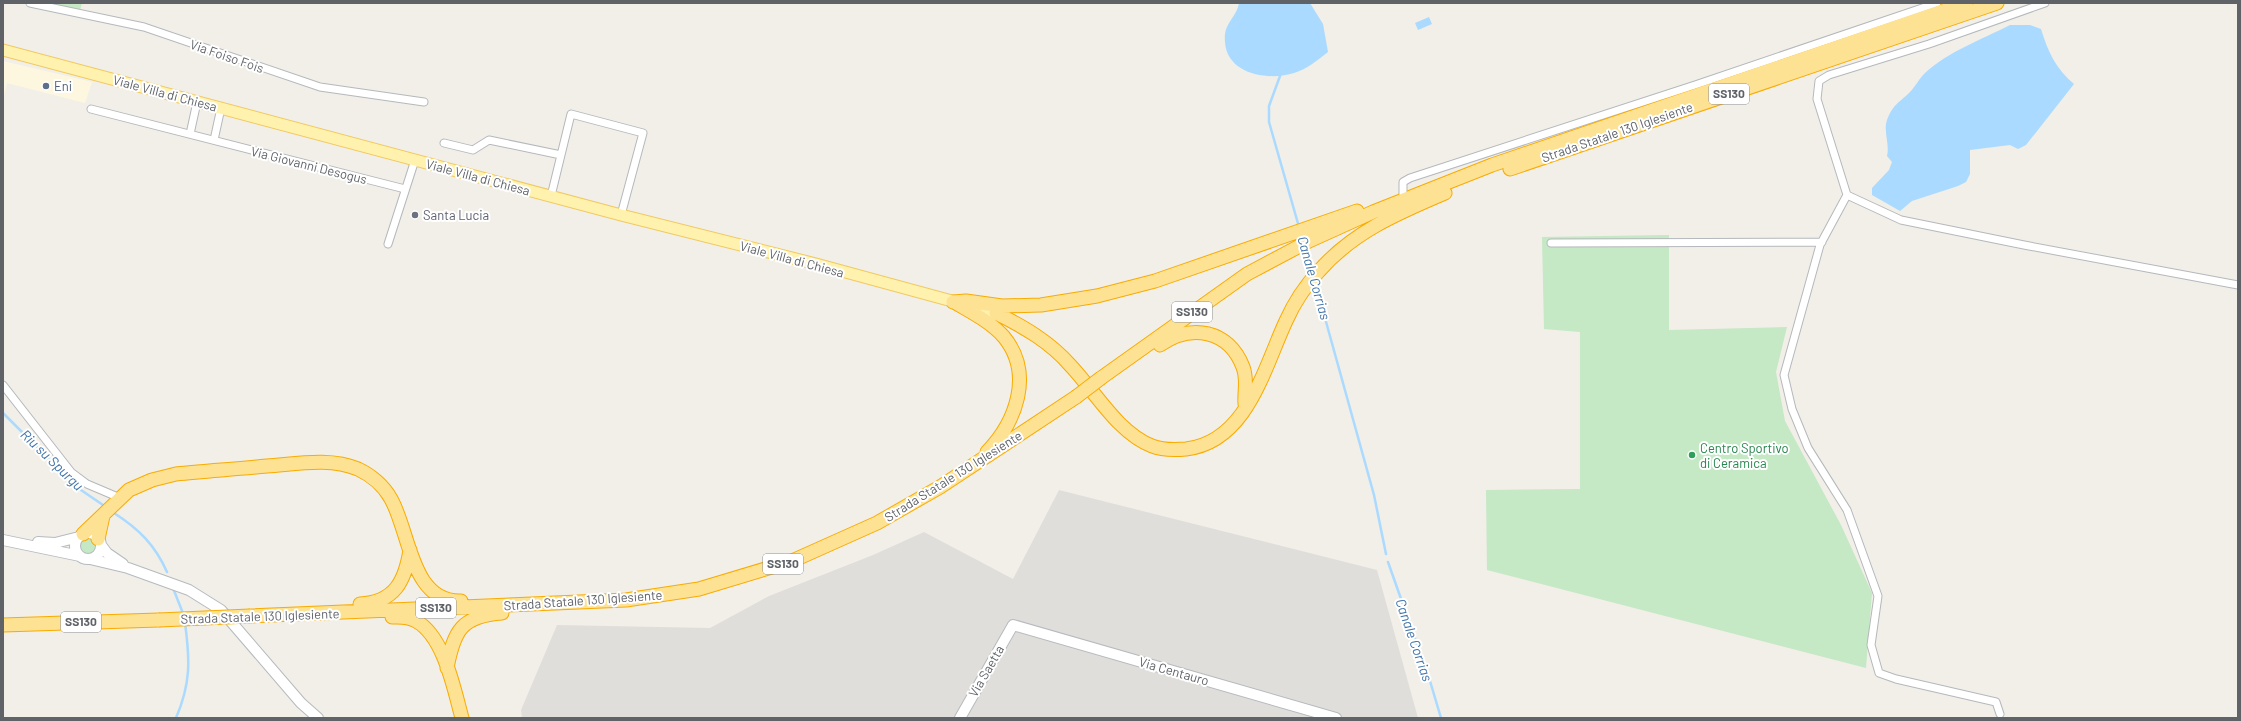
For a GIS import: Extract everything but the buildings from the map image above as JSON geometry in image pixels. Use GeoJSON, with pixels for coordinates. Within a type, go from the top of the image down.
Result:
{"type":"FeatureCollection","features":[{"type":"Feature","properties":{"kind":"highway","name":"Strada Statale 130 Iglesiente"},"geometry":{"type":"LineString","coordinates":[[3,625],[159,620],[626,600],[699,589],[792,561],[877,523],[940,487],[978,462],[999,445],[1076,397],[1227,288],[1308,241],[1373,212],[1492,165],[1966,3]]}},
{"type":"Feature","properties":{"kind":"highway","name":"Strada Statale 130 Iglesiente"},"geometry":{"type":"LineString","coordinates":[[1373,212],[1461,185],[1997,3]]}},
{"type":"Feature","properties":{"kind":"highway"},"geometry":{"type":"LineString","coordinates":[[954,302],[1002,306],[1041,305],[1097,296],[1155,281],[1282,236],[1492,165]]}},
{"type":"Feature","properties":{"kind":"highway"},"geometry":{"type":"LineString","coordinates":[[996,314],[1035,335],[1070,364],[1123,426],[1137,438],[1152,446],[1168,450],[1181,450],[1210,443],[1231,426],[1245,408],[1287,319],[1304,290],[1318,272],[1363,232],[1394,215],[1461,185]]}},
{"type":"Feature","properties":{"kind":"highway"},"geometry":{"type":"LineString","coordinates":[[954,302],[984,319],[1004,338],[1019,372],[1020,388],[1011,421],[999,445]]}},
{"type":"Feature","properties":{"kind":"highway"},"geometry":{"type":"LineString","coordinates":[[1102,378],[1129,367],[1172,338],[1184,333],[1200,332],[1220,339],[1237,354],[1246,378],[1245,408]]}},
{"type":"Feature","properties":{"kind":"highway"},"geometry":{"type":"LineString","coordinates":[[81,536],[120,498],[143,484],[176,474],[317,462],[347,465],[366,473],[384,488],[400,517],[410,550],[425,584],[434,594],[447,600],[528,598],[567,602]]}},
{"type":"Feature","properties":{"kind":"highway"},"geometry":{"type":"LineString","coordinates":[[99,542],[102,516]]}},
{"type":"Feature","properties":{"kind":"highway"},"geometry":{"type":"LineString","coordinates":[[304,614],[334,606],[371,604],[385,598],[392,593],[404,576],[410,550]]}},
{"type":"Feature","properties":{"kind":"highway"},"geometry":{"type":"LineString","coordinates":[[447,668],[454,636],[466,624],[474,619],[491,613],[527,610],[567,602]]}},
{"type":"Feature","properties":{"kind":"highway"},"geometry":{"type":"LineString","coordinates":[[304,614],[336,619],[404,617],[415,620],[430,632],[447,668],[462,718]]}},
{"type":"Feature","properties":{"kind":"main road","name":"Viale Villa di Chiesa"},"geometry":{"type":"LineString","coordinates":[[3,50],[621,215],[816,264],[996,314]]}},
{"type":"Feature","properties":{"kind":"street","name":"Via Foiso Fois"},"geometry":{"type":"LineString","coordinates":[[30,3],[144,27],[320,87],[424,102]]}},
{"type":"Feature","properties":{"kind":"street"},"geometry":{"type":"LineString","coordinates":[[1403,196],[1403,182],[1410,178],[1695,85],[1937,3]]}},
{"type":"Feature","properties":{"kind":"street"},"geometry":{"type":"LineString","coordinates":[[2000,714],[1996,702],[1896,679],[1879,673],[1872,645],[1878,596],[1847,510],[1808,448],[1802,435],[1792,410],[1784,375],[1822,242],[1847,195],[1817,99],[1819,81],[1829,75],[1929,44],[2045,3]]}},
{"type":"Feature","properties":{"kind":"street"},"geometry":{"type":"LineString","coordinates":[[190,134],[198,102]]}},
{"type":"Feature","properties":{"kind":"street"},"geometry":{"type":"LineString","coordinates":[[214,140],[221,108]]}},
{"type":"Feature","properties":{"kind":"street","name":"Via Giovanni Desogus"},"geometry":{"type":"LineString","coordinates":[[91,109],[405,189]]}},
{"type":"Feature","properties":{"kind":"street"},"geometry":{"type":"LineString","coordinates":[[551,196],[571,114],[643,132],[621,215]]}},
{"type":"Feature","properties":{"kind":"street"},"geometry":{"type":"LineString","coordinates":[[444,142],[473,150],[489,140],[561,155]]}},
{"type":"Feature","properties":{"kind":"street"},"geometry":{"type":"LineString","coordinates":[[388,244],[415,160]]}},
{"type":"Feature","properties":{"kind":"street"},"geometry":{"type":"LineString","coordinates":[[1847,195],[1901,220],[2024,245],[2238,285]]}},
{"type":"Feature","properties":{"kind":"street"},"geometry":{"type":"LineString","coordinates":[[1551,244],[1822,242]]}},
{"type":"Feature","properties":{"kind":"street"},"geometry":{"type":"LineString","coordinates":[[3,385],[71,472],[87,484],[120,498]]}},
{"type":"Feature","properties":{"kind":"street"},"geometry":{"type":"LineString","coordinates":[[3,535],[54,543],[92,534],[107,553],[128,568]]}},
{"type":"Feature","properties":{"kind":"street"},"geometry":{"type":"LineString","coordinates":[[80,556],[75,549],[81,536]]}},
{"type":"Feature","properties":{"kind":"street"},"geometry":{"type":"LineString","coordinates":[[3,540],[80,556],[128,568],[190,590],[220,610],[301,703],[318,718]]}},
{"type":"Feature","properties":{"kind":"street"},"geometry":{"type":"LineString","coordinates":[[90,559],[97,556],[99,542]]}},
{"type":"Feature","properties":{"kind":"street","name":"Via Saetta"},"geometry":{"type":"LineString","coordinates":[[960,718],[1013,625]]}},
{"type":"Feature","properties":{"kind":"street","name":"Via Centauro"},"geometry":{"type":"LineString","coordinates":[[1013,625],[1336,718]]}},
{"type":"Feature","properties":{"kind":"shaded area"},"geometry":{"type":"Polygon","coordinates":[[[3,61],[92,82],[85,103],[7,83],[3,99],[3,61]]]}},
{"type":"Feature","properties":{"kind":"shaded area"},"geometry":{"type":"Polygon","coordinates":[[[1059,490],[1377,570],[1418,718],[522,718],[521,710],[557,625],[710,628],[769,596],[873,555],[924,532],[1013,579],[1059,490]]]}},
{"type":"Feature","properties":{"kind":"green space"},"geometry":{"type":"Polygon","coordinates":[[[43,3],[82,3],[80,10],[43,3]]]}},
{"type":"Feature","properties":{"kind":"green space","name":"Centro Sportivo di Ceramica"},"geometry":{"type":"Polygon","coordinates":[[[1669,235],[1669,330],[1787,327],[1776,372],[1785,421],[1841,525],[1872,593],[1866,668],[1487,570],[1486,490],[1580,489],[1580,332],[1544,329],[1542,237],[1669,235]]]}},
{"type":"Feature","properties":{"kind":"green space"},"geometry":{"type":"Polygon","coordinates":[[[84,537],[92,537],[98,543],[98,551],[92,557],[84,557],[78,551],[78,543],[84,537]]]}},
{"type":"Feature","properties":{"kind":"water"},"geometry":{"type":"Polygon","coordinates":[[[1239,3],[1310,3],[1323,24],[1328,52],[1303,69],[1284,75],[1262,75],[1251,73],[1241,68],[1233,62],[1228,53],[1225,42],[1226,30],[1239,3]]]}},
{"type":"Feature","properties":{"kind":"water"},"geometry":{"type":"Polygon","coordinates":[[[1429,17],[1432,24],[1418,30],[1415,23],[1429,17]]]}},
{"type":"Feature","properties":{"kind":"water"},"geometry":{"type":"Polygon","coordinates":[[[2010,25],[2030,25],[2041,29],[2053,60],[2074,84],[2026,145],[2018,149],[2010,145],[1970,150],[1970,174],[1966,182],[1912,201],[1900,211],[1872,195],[1872,188],[1889,170],[1892,162],[1887,156],[1888,147],[1886,124],[1894,107],[1912,90],[1925,73],[1934,65],[1966,46],[2010,25]]]}},
{"type":"Feature","properties":{"kind":"waterway","name":"Canale Corrias"},"geometry":{"type":"LineString","coordinates":[[1280,73],[1269,106],[1269,122],[1299,227]]}},
{"type":"Feature","properties":{"kind":"waterway","name":"Canale Corrias"},"geometry":{"type":"LineString","coordinates":[[1305,248],[1312,271]]}},
{"type":"Feature","properties":{"kind":"waterway","name":"Canale Corrias"},"geometry":{"type":"LineString","coordinates":[[1315,282],[1374,495],[1386,554]]}},
{"type":"Feature","properties":{"kind":"waterway","name":"Riu su Spurgu"},"geometry":{"type":"LineString","coordinates":[[3,413],[78,488],[103,505]]}},
{"type":"Feature","properties":{"kind":"waterway","name":"Riu su Spurgu"},"geometry":{"type":"LineString","coordinates":[[114,513],[131,525],[145,538],[152,546],[167,572]]}},
{"type":"Feature","properties":{"kind":"waterway","name":"Canale Corrias"},"geometry":{"type":"LineString","coordinates":[[1388,562],[1430,681],[1441,718]]}},
{"type":"Feature","properties":{"kind":"waterway","name":"Riu su Spurgu"},"geometry":{"type":"LineString","coordinates":[[173,588],[184,616]]}},
{"type":"Feature","properties":{"kind":"waterway","name":"Riu su Spurgu"},"geometry":{"type":"LineString","coordinates":[[176,718],[187,682],[188,649],[185,623]]}},
{"type":"Feature","properties":{"kind":"place","name":"Eni"},"geometry":{"type":"Point","coordinates":[46,86]}},
{"type":"Feature","properties":{"kind":"place","name":"Santa Lucia"},"geometry":{"type":"Point","coordinates":[415,215]}},
{"type":"Feature","properties":{"kind":"place","name":"Centro Sportivo di Ceramica"},"geometry":{"type":"Point","coordinates":[1692,455]}}]}
